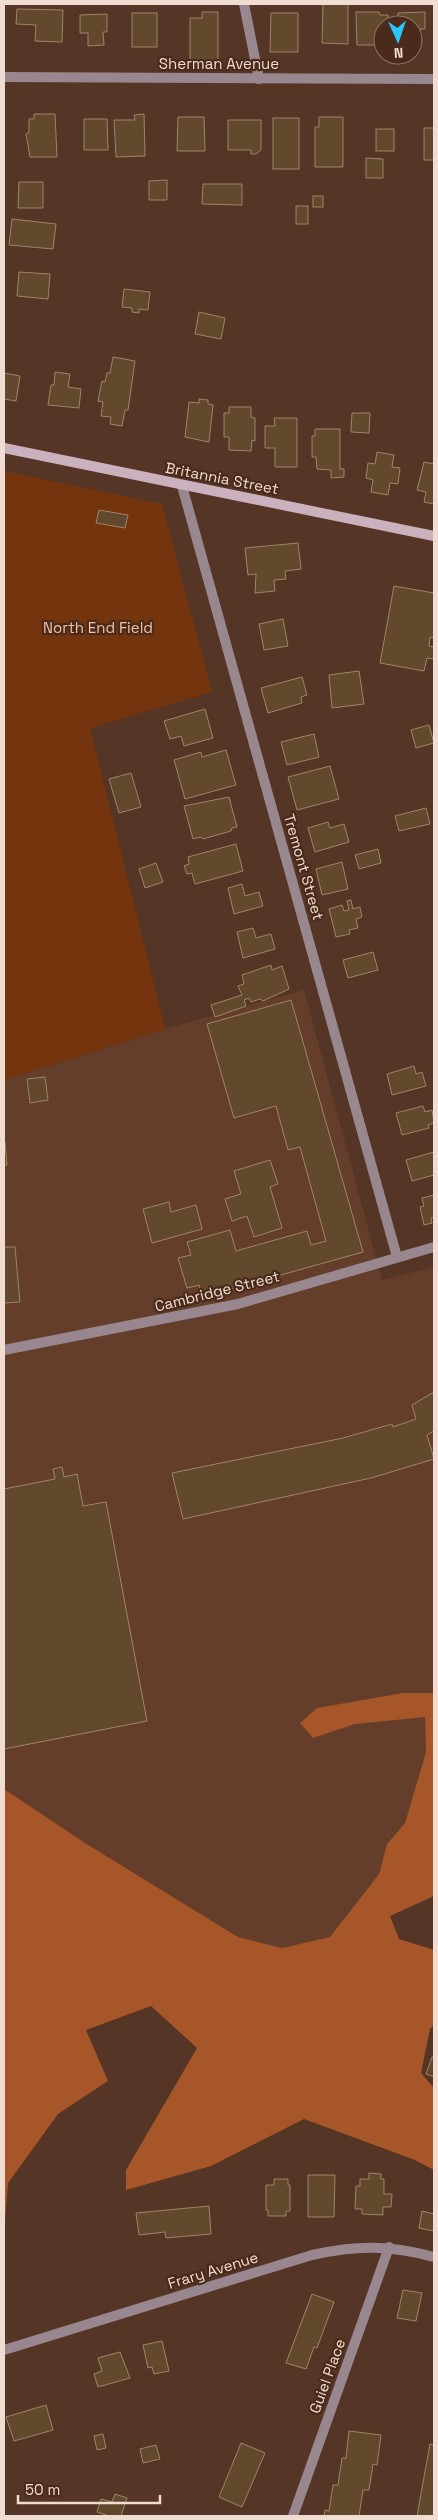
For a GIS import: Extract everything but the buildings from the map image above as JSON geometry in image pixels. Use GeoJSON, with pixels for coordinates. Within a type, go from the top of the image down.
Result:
{"type":"FeatureCollection","features":[{"type":"Feature","properties":{"kind":"main road","name":"Britannia Street"},"geometry":{"type":"LineString","coordinates":[[4,448],[182,486],[434,536]]}},
{"type":"Feature","properties":{"kind":"street"},"geometry":{"type":"LineString","coordinates":[[244,4],[259,79]]}},
{"type":"Feature","properties":{"kind":"street","name":"Sherman Avenue"},"geometry":{"type":"LineString","coordinates":[[4,77],[434,79]]}},
{"type":"Feature","properties":{"kind":"street","name":"Tremont Street"},"geometry":{"type":"LineString","coordinates":[[182,486],[397,1257]]}},
{"type":"Feature","properties":{"kind":"street","name":"Cambridge Street"},"geometry":{"type":"LineString","coordinates":[[4,1350],[238,1304],[434,1247]]}},
{"type":"Feature","properties":{"kind":"street","name":"Frary Avenue"},"geometry":{"type":"LineString","coordinates":[[4,2350],[312,2255],[360,2247],[389,2247],[434,2257]]}},
{"type":"Feature","properties":{"kind":"street","name":"Guiel Place"},"geometry":{"type":"LineString","coordinates":[[293,2516],[389,2247]]}},
{"type":"Feature","properties":{"kind":"shaded area"},"geometry":{"type":"Polygon","coordinates":[[[304,990],[382,1280],[434,1267],[434,1701],[425,1716],[426,1752],[405,1823],[387,1844],[379,1874],[330,1937],[282,1948],[238,1937],[85,1843],[4,1789],[4,1080],[165,1029],[304,990]]]}},
{"type":"Feature","properties":{"kind":"shaded area"},"geometry":{"type":"Polygon","coordinates":[[[403,1693],[434,1693],[434,1896],[390,1916],[399,1939],[434,1950],[434,2025],[430,2029],[421,2073],[434,2088],[434,2170],[415,2160],[304,2119],[211,2166],[126,2190],[126,2170],[197,2048],[151,2006],[86,2030],[108,2081],[58,2114],[8,2183],[4,2234],[4,1789],[85,1843],[238,1937],[282,1948],[330,1937],[379,1874],[387,1844],[405,1823],[426,1752],[425,1717],[355,1724],[313,1738],[300,1723],[317,1708],[403,1693]]]}},
{"type":"Feature","properties":{"kind":"green space","name":"North End Field"},"geometry":{"type":"Polygon","coordinates":[[[4,471],[162,504],[212,692],[90,728],[165,1029],[4,1080],[4,471]]]}}]}
